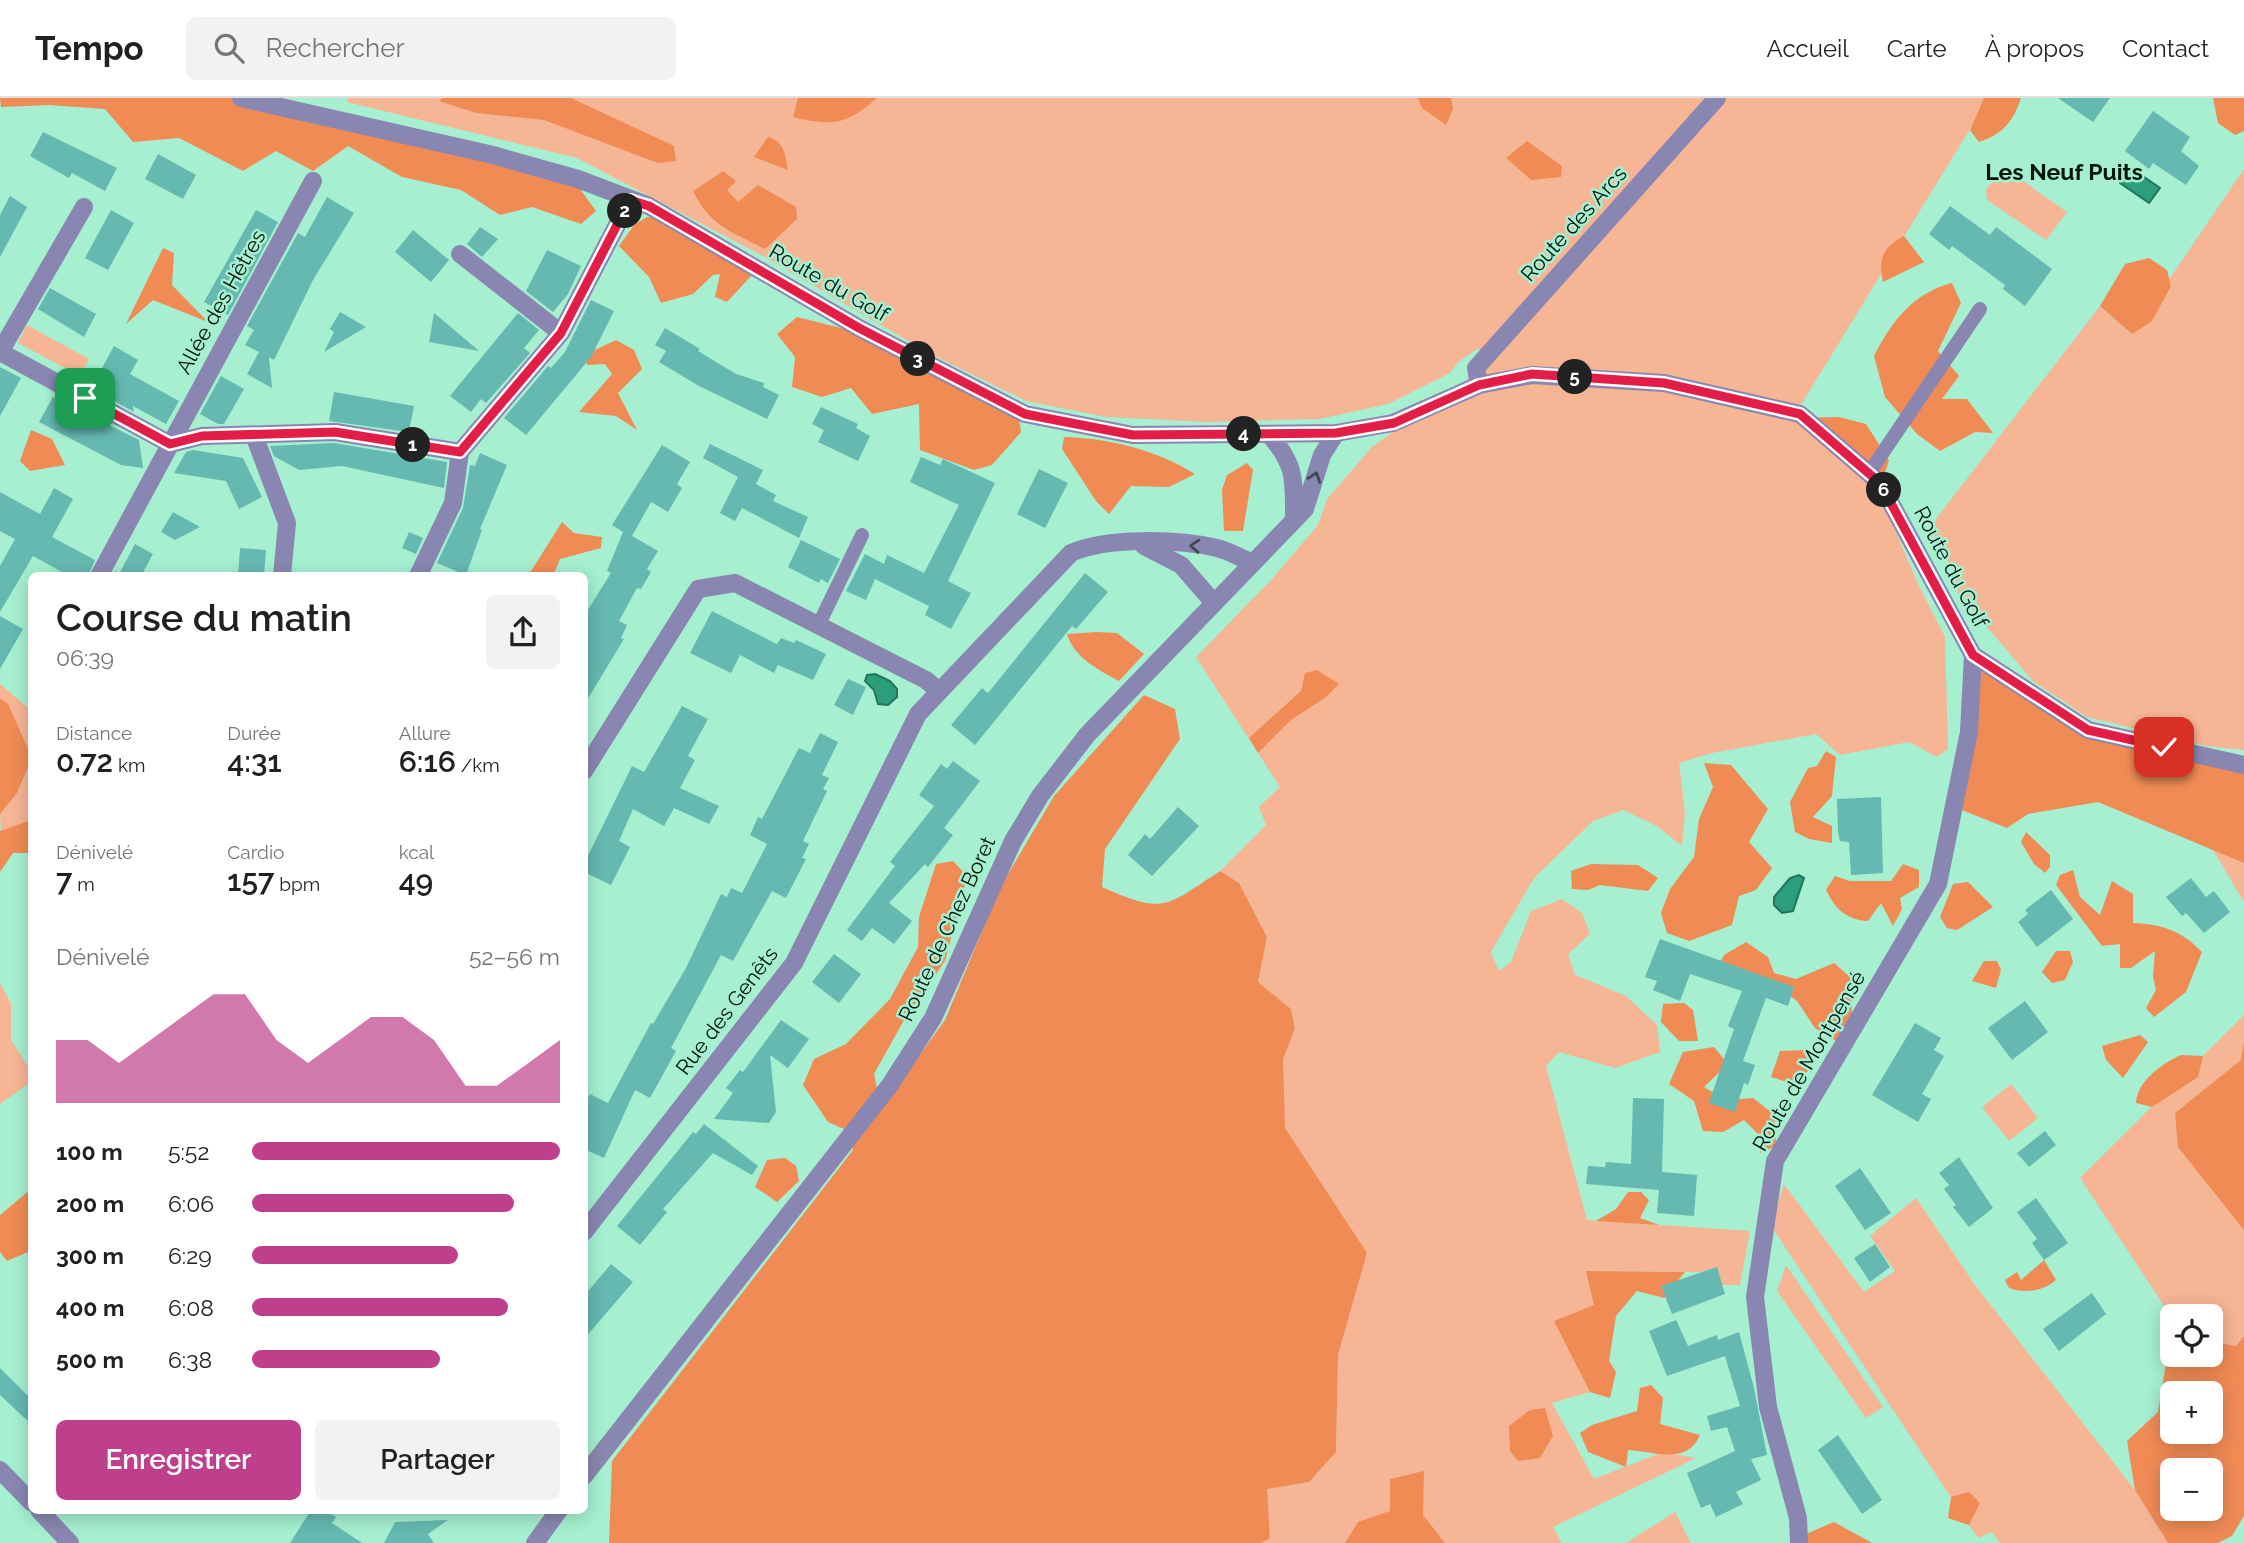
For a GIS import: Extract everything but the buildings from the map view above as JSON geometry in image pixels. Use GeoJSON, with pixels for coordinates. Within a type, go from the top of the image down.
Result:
{"type":"FeatureCollection","features":[{"type":"Feature","properties":{"kind":"street","name":"Route du Golf"},"geometry":{"type":"LineString","coordinates":[[241,98],[489,153],[578,179],[649,206],[859,328],[1025,414],[1133,435],[1336,433],[1394,423],[1479,385],[1532,374],[1664,383],[1800,414],[1880,483],[1973,655],[2088,730],[2244,765]]}},
{"type":"Feature","properties":{"kind":"street","name":"Route des Arcs"},"geometry":{"type":"LineString","coordinates":[[1479,385],[1476,368],[1717,98]]}},
{"type":"Feature","properties":{"kind":"street","name":"Allée des Hêtres"},"geometry":{"type":"LineString","coordinates":[[101,572],[313,181]]}},
{"type":"Feature","properties":{"kind":"street"},"geometry":{"type":"LineString","coordinates":[[420,572],[453,503],[460,452],[561,333],[630,200]]}},
{"type":"Feature","properties":{"kind":"street"},"geometry":{"type":"LineString","coordinates":[[84,207],[0,352],[170,444],[202,436],[335,432],[460,452]]}},
{"type":"Feature","properties":{"kind":"street"},"geometry":{"type":"LineString","coordinates":[[460,254],[561,333]]}},
{"type":"Feature","properties":{"kind":"street","name":"Route de Chez Boret"},"geometry":{"type":"LineString","coordinates":[[588,1471],[890,1084],[933,1018],[1013,841],[1040,796],[1087,735],[1305,509],[1322,455],[1336,433]]}},
{"type":"Feature","properties":{"kind":"street"},"geometry":{"type":"LineString","coordinates":[[1269,434],[1288,457],[1294,482],[1294,519]]}},
{"type":"Feature","properties":{"kind":"street"},"geometry":{"type":"LineString","coordinates":[[254,435],[287,523],[282,572]]}},
{"type":"Feature","properties":{"kind":"street","name":"Rue des Genêts"},"geometry":{"type":"LineString","coordinates":[[588,1228],[794,963],[918,714],[1070,553],[1091,544],[1135,542],[1218,548],[1253,563]]}},
{"type":"Feature","properties":{"kind":"street","name":"Rue des Genêts"},"geometry":{"type":"LineString","coordinates":[[1135,542],[1181,565],[1214,603]]}},
{"type":"Feature","properties":{"kind":"street"},"geometry":{"type":"LineString","coordinates":[[588,765],[698,589],[735,583],[926,680],[939,690]]}},
{"type":"Feature","properties":{"kind":"street","name":"Route de Montpensé"},"geometry":{"type":"LineString","coordinates":[[1799,1543],[1798,1518],[1768,1407],[1755,1297],[1775,1161],[1938,884],[1969,732],[1973,655]]}},
{"type":"Feature","properties":{"kind":"street"},"geometry":{"type":"LineString","coordinates":[[0,1470],[28,1499]]}},
{"type":"Feature","properties":{"kind":"street"},"geometry":{"type":"LineString","coordinates":[[43,1514],[70,1543]]}},
{"type":"Feature","properties":{"kind":"street"},"geometry":{"type":"LineString","coordinates":[[535,1543],[556,1514]]}},
{"type":"Feature","properties":{"kind":"lane"},"geometry":{"type":"LineString","coordinates":[[1869,473],[1980,309]]}},
{"type":"Feature","properties":{"kind":"lane"},"geometry":{"type":"LineString","coordinates":[[818,626],[862,535]]}},
{"type":"Feature","properties":{"kind":"shaded area"},"geometry":{"type":"Polygon","coordinates":[[[0,98],[241,98],[575,182],[596,211],[581,224],[532,207],[500,215],[461,190],[402,177],[348,146],[313,171],[276,151],[243,171],[179,138],[133,142],[105,109],[49,105],[1,107],[0,98]]]}},
{"type":"Feature","properties":{"kind":"shaded area"},"geometry":{"type":"Polygon","coordinates":[[[348,98],[1989,98],[1793,418],[1879,492],[1918,584],[1945,637],[1948,749],[1937,757],[1909,742],[1840,755],[1816,734],[1712,753],[1679,763],[1685,812],[1682,846],[1657,826],[1623,810],[1593,821],[1534,878],[1491,952],[1499,971],[1511,962],[1531,911],[1562,899],[1582,913],[1590,934],[1568,954],[1575,975],[1626,996],[1657,1025],[1660,1052],[1615,1068],[1559,1052],[1546,1066],[1587,1220],[1750,1231],[1740,1285],[1722,1285],[1716,1267],[1701,1272],[1587,1271],[1595,1305],[1555,1321],[1590,1392],[1552,1403],[1594,1479],[1663,1452],[1696,1458],[1553,1527],[1562,1543],[1261,1543],[1270,1537],[1266,1489],[1309,1482],[1336,1452],[1338,1355],[1367,1253],[1284,1128],[1283,1059],[1295,1029],[1291,1009],[1258,982],[1267,937],[1239,883],[1220,871],[1266,825],[1259,807],[1280,787],[1196,657],[1272,579],[1318,525],[1327,499],[1372,447],[1497,358],[1477,349],[1458,362],[1450,373],[1388,404],[1320,419],[1207,422],[1106,417],[1026,401],[927,352],[763,256],[577,158],[347,102],[348,98]]]}},
{"type":"Feature","properties":{"kind":"shaded area"},"geometry":{"type":"Polygon","coordinates":[[[442,98],[571,98],[674,146],[676,161],[658,163],[544,120],[476,113],[439,101],[442,98]]]}},
{"type":"Feature","properties":{"kind":"shaded area"},"geometry":{"type":"Polygon","coordinates":[[[798,98],[877,98],[847,119],[818,122],[793,117],[798,98]]]}},
{"type":"Feature","properties":{"kind":"shaded area"},"geometry":{"type":"Polygon","coordinates":[[[1418,98],[1451,98],[1453,109],[1446,125],[1422,108],[1418,98]]]}},
{"type":"Feature","properties":{"kind":"shaded area"},"geometry":{"type":"Polygon","coordinates":[[[1984,98],[2021,98],[2006,126],[1995,135],[1979,142],[1970,130],[1984,98]]]}},
{"type":"Feature","properties":{"kind":"shaded area"},"geometry":{"type":"Polygon","coordinates":[[[2213,98],[2244,98],[2244,131],[2235,135],[2218,123],[2213,98]]]}},
{"type":"Feature","properties":{"kind":"shaded area"},"geometry":{"type":"Polygon","coordinates":[[[768,137],[781,145],[788,170],[754,157],[768,137]]]}},
{"type":"Feature","properties":{"kind":"shaded area"},"geometry":{"type":"Polygon","coordinates":[[[1527,141],[1562,166],[1561,177],[1531,180],[1506,158],[1527,141]]]}},
{"type":"Feature","properties":{"kind":"shaded area"},"geometry":{"type":"Polygon","coordinates":[[[2003,167],[2067,212],[2046,240],[1987,200],[1986,190],[2003,167]]]}},
{"type":"Feature","properties":{"kind":"shaded area"},"geometry":{"type":"Polygon","coordinates":[[[2131,168],[2160,188],[2149,203],[2120,183],[2121,172],[2131,168]]]}},
{"type":"Feature","properties":{"kind":"shaded area"},"geometry":{"type":"Polygon","coordinates":[[[2244,169],[2244,750],[2206,746],[2087,717],[2033,681],[1958,593],[1955,574],[1929,528],[2100,306],[2132,334],[2244,169]]]}},
{"type":"Feature","properties":{"kind":"shaded area"},"geometry":{"type":"Polygon","coordinates":[[[723,171],[736,181],[727,190],[738,202],[758,185],[796,207],[797,219],[765,249],[723,227],[707,212],[693,191],[723,171]]]}},
{"type":"Feature","properties":{"kind":"shaded area"},"geometry":{"type":"Polygon","coordinates":[[[647,217],[657,218],[752,275],[727,302],[715,297],[720,274],[713,275],[693,294],[661,303],[649,277],[619,246],[634,225],[647,217]]]}},
{"type":"Feature","properties":{"kind":"shaded area"},"geometry":{"type":"Polygon","coordinates":[[[1904,236],[1924,262],[1883,282],[1881,266],[1884,254],[1891,244],[1904,236]]]}},
{"type":"Feature","properties":{"kind":"shaded area"},"geometry":{"type":"Polygon","coordinates":[[[163,248],[174,253],[172,285],[208,322],[153,300],[126,324],[163,248]]]}},
{"type":"Feature","properties":{"kind":"shaded area"},"geometry":{"type":"Polygon","coordinates":[[[2149,258],[2167,270],[2171,286],[2152,321],[2132,334],[2100,306],[2125,264],[2149,258]]]}},
{"type":"Feature","properties":{"kind":"shaded area"},"geometry":{"type":"Polygon","coordinates":[[[1952,283],[1961,303],[1938,351],[1959,376],[1942,399],[1967,399],[1993,433],[1975,432],[1940,451],[1917,434],[1885,397],[1874,356],[1888,331],[1905,310],[1926,294],[1952,283]]]}},
{"type":"Feature","properties":{"kind":"shaded area"},"geometry":{"type":"Polygon","coordinates":[[[797,317],[845,329],[1019,419],[1021,432],[992,465],[974,470],[920,450],[919,404],[872,414],[851,388],[822,397],[792,387],[795,357],[777,334],[797,317]]]}},
{"type":"Feature","properties":{"kind":"shaded area"},"geometry":{"type":"Polygon","coordinates":[[[27,325],[89,359],[80,376],[18,343],[27,325]]]}},
{"type":"Feature","properties":{"kind":"shaded area"},"geometry":{"type":"Polygon","coordinates":[[[616,340],[634,350],[642,369],[618,393],[637,430],[616,416],[579,412],[612,374],[605,364],[587,365],[584,355],[616,340]]]}},
{"type":"Feature","properties":{"kind":"shaded area"},"geometry":{"type":"Polygon","coordinates":[[[1839,417],[1866,424],[1889,460],[1879,492],[1793,418],[1839,417]]]}},
{"type":"Feature","properties":{"kind":"shaded area"},"geometry":{"type":"Polygon","coordinates":[[[31,430],[52,439],[65,465],[30,471],[20,461],[31,430]]]}},
{"type":"Feature","properties":{"kind":"shaded area"},"geometry":{"type":"Polygon","coordinates":[[[1064,437],[1132,447],[1165,458],[1195,474],[1169,487],[1131,486],[1109,514],[1096,501],[1062,449],[1064,437]]]}},
{"type":"Feature","properties":{"kind":"shaded area"},"geometry":{"type":"Polygon","coordinates":[[[1247,463],[1253,470],[1243,531],[1224,531],[1222,490],[1227,475],[1247,463]]]}},
{"type":"Feature","properties":{"kind":"shaded area"},"geometry":{"type":"Polygon","coordinates":[[[562,522],[574,533],[602,537],[601,548],[560,559],[555,572],[531,572],[562,522]]]}},
{"type":"Feature","properties":{"kind":"shaded area"},"geometry":{"type":"Polygon","coordinates":[[[1117,633],[1144,654],[1119,681],[1081,657],[1067,634],[1117,633]]]}},
{"type":"Feature","properties":{"kind":"shaded area"},"geometry":{"type":"Polygon","coordinates":[[[1973,655],[2088,730],[2244,765],[2244,863],[2098,802],[2028,814],[2007,828],[1954,807],[1973,655]]]}},
{"type":"Feature","properties":{"kind":"shaded area"},"geometry":{"type":"Polygon","coordinates":[[[1317,670],[1339,684],[1326,697],[1291,720],[1258,753],[1249,738],[1301,691],[1305,673],[1317,670]]]}},
{"type":"Feature","properties":{"kind":"shaded area"},"geometry":{"type":"Polygon","coordinates":[[[875,674],[890,681],[897,689],[897,697],[888,705],[878,704],[874,690],[865,681],[867,675],[875,674]]]}},
{"type":"Feature","properties":{"kind":"shaded area"},"geometry":{"type":"Polygon","coordinates":[[[0,684],[28,707],[28,751],[8,705],[0,698],[0,684]]]}},
{"type":"Feature","properties":{"kind":"shaded area"},"geometry":{"type":"Polygon","coordinates":[[[1144,695],[1175,709],[1180,739],[1105,849],[1102,887],[1139,901],[1164,903],[1187,893],[1220,871],[1239,883],[1267,937],[1258,982],[1291,1009],[1295,1029],[1283,1059],[1285,1128],[1367,1253],[1338,1355],[1336,1452],[1309,1482],[1267,1489],[1270,1538],[1261,1543],[609,1543],[612,1461],[853,1150],[844,1129],[828,1122],[803,1085],[814,1059],[846,1044],[890,999],[918,947],[919,917],[936,864],[953,861],[967,876],[945,961],[904,1020],[874,1074],[881,1109],[945,1020],[1001,886],[1054,796],[1144,695]]]}},
{"type":"Feature","properties":{"kind":"shaded area"},"geometry":{"type":"Polygon","coordinates":[[[0,698],[8,704],[28,749],[28,767],[17,793],[0,814],[0,698]]]}},
{"type":"Feature","properties":{"kind":"shaded area"},"geometry":{"type":"Polygon","coordinates":[[[1826,751],[1836,757],[1832,796],[1813,817],[1832,826],[1832,843],[1809,839],[1795,832],[1790,802],[1808,768],[1817,766],[1826,751]]]}},
{"type":"Feature","properties":{"kind":"shaded area"},"geometry":{"type":"Polygon","coordinates":[[[1704,763],[1731,765],[1768,809],[1749,842],[1772,868],[1756,890],[1739,896],[1732,925],[1689,941],[1667,933],[1661,913],[1670,889],[1694,857],[1699,819],[1713,787],[1704,763]]]}},
{"type":"Feature","properties":{"kind":"shaded area"},"geometry":{"type":"Polygon","coordinates":[[[28,769],[28,823],[1,832],[0,814],[17,793],[28,769]]]}},
{"type":"Feature","properties":{"kind":"shaded area"},"geometry":{"type":"Polygon","coordinates":[[[28,821],[28,853],[13,853],[0,872],[0,831],[28,821]]]}},
{"type":"Feature","properties":{"kind":"shaded area"},"geometry":{"type":"Polygon","coordinates":[[[2026,832],[2050,855],[2050,867],[2045,873],[2034,864],[2021,842],[2026,832]]]}},
{"type":"Feature","properties":{"kind":"shaded area"},"geometry":{"type":"Polygon","coordinates":[[[2213,850],[2244,863],[2244,902],[2213,850]]]}},
{"type":"Feature","properties":{"kind":"shaded area"},"geometry":{"type":"Polygon","coordinates":[[[1591,864],[1638,865],[1658,878],[1648,891],[1600,885],[1588,890],[1572,889],[1571,871],[1591,864]]]}},
{"type":"Feature","properties":{"kind":"shaded area"},"geometry":{"type":"Polygon","coordinates":[[[1903,864],[1919,870],[1919,887],[1900,898],[1902,909],[1893,926],[1881,903],[1868,921],[1861,920],[1842,912],[1826,890],[1835,876],[1850,881],[1891,881],[1903,864]]]}},
{"type":"Feature","properties":{"kind":"shaded area"},"geometry":{"type":"Polygon","coordinates":[[[2073,870],[2080,897],[2100,915],[2112,881],[2133,894],[2133,923],[2171,930],[2202,952],[2186,992],[2154,1017],[2146,1008],[2156,990],[2153,977],[2155,951],[2131,968],[2120,968],[2120,944],[2102,946],[2056,885],[2060,875],[2073,870]]]}},
{"type":"Feature","properties":{"kind":"shaded area"},"geometry":{"type":"Polygon","coordinates":[[[1799,875],[1804,878],[1793,911],[1782,913],[1774,905],[1774,897],[1790,878],[1799,875]]]}},
{"type":"Feature","properties":{"kind":"shaded area"},"geometry":{"type":"Polygon","coordinates":[[[1968,882],[1993,907],[1957,930],[1947,928],[1940,917],[1953,884],[1968,882]]]}},
{"type":"Feature","properties":{"kind":"shaded area"},"geometry":{"type":"Polygon","coordinates":[[[1746,942],[1768,957],[1774,973],[1796,979],[1834,963],[1850,977],[1852,1014],[1836,1041],[1815,1028],[1797,1001],[1779,988],[1719,964],[1724,955],[1746,942]]]}},
{"type":"Feature","properties":{"kind":"shaded area"},"geometry":{"type":"Polygon","coordinates":[[[2056,951],[2070,951],[2073,962],[2065,980],[2052,983],[2042,972],[2056,951]]]}},
{"type":"Feature","properties":{"kind":"shaded area"},"geometry":{"type":"Polygon","coordinates":[[[1984,961],[1997,961],[2001,970],[1996,988],[1972,981],[1984,961]]]}},
{"type":"Feature","properties":{"kind":"shaded area"},"geometry":{"type":"Polygon","coordinates":[[[0,983],[11,1004],[11,1040],[28,1066],[28,1084],[0,1104],[0,983]]]}},
{"type":"Feature","properties":{"kind":"shaded area"},"geometry":{"type":"Polygon","coordinates":[[[1684,1003],[1693,1010],[1698,1041],[1679,1041],[1661,1022],[1663,1004],[1684,1003]]]}},
{"type":"Feature","properties":{"kind":"shaded area"},"geometry":{"type":"Polygon","coordinates":[[[2244,1015],[2244,1336],[2236,1346],[2223,1344],[2223,1304],[2163,1304],[2080,1178],[2244,1015]]]}},
{"type":"Feature","properties":{"kind":"shaded area"},"geometry":{"type":"Polygon","coordinates":[[[2140,1035],[2148,1042],[2123,1078],[2106,1060],[2102,1046],[2140,1035]]]}},
{"type":"Feature","properties":{"kind":"shaded area"},"geometry":{"type":"Polygon","coordinates":[[[2244,1042],[2244,1230],[2178,1147],[2175,1113],[2241,1060],[2244,1042]]]}},
{"type":"Feature","properties":{"kind":"shaded area"},"geometry":{"type":"Polygon","coordinates":[[[1714,1047],[1728,1064],[1704,1087],[1726,1100],[1753,1098],[1775,1115],[1776,1146],[1760,1153],[1761,1137],[1744,1120],[1723,1132],[1703,1131],[1694,1101],[1669,1084],[1683,1052],[1714,1047]]]}},
{"type":"Feature","properties":{"kind":"shaded area"},"geometry":{"type":"Polygon","coordinates":[[[1805,1050],[1809,1069],[1797,1085],[1771,1077],[1780,1051],[1805,1050]]]}},
{"type":"Feature","properties":{"kind":"shaded area"},"geometry":{"type":"Polygon","coordinates":[[[2181,1055],[2203,1056],[2198,1077],[2152,1107],[2136,1103],[2137,1095],[2146,1080],[2159,1068],[2181,1055]]]}},
{"type":"Feature","properties":{"kind":"shaded area"},"geometry":{"type":"Polygon","coordinates":[[[2011,1084],[2038,1118],[2009,1141],[1982,1107],[2011,1084]]]}},
{"type":"Feature","properties":{"kind":"shaded area"},"geometry":{"type":"Polygon","coordinates":[[[785,1158],[796,1166],[799,1181],[777,1202],[755,1187],[767,1160],[785,1158]]]}},
{"type":"Feature","properties":{"kind":"shaded area"},"geometry":{"type":"Polygon","coordinates":[[[1784,1184],[1864,1292],[1895,1271],[1870,1236],[1916,1198],[1975,1285],[2135,1490],[2168,1543],[2000,1543],[1992,1532],[1978,1538],[1771,1226],[1784,1184]]]}},
{"type":"Feature","properties":{"kind":"shaded area"},"geometry":{"type":"Polygon","coordinates":[[[28,1192],[28,1252],[7,1261],[0,1252],[0,1215],[28,1192]]]}},
{"type":"Feature","properties":{"kind":"shaded area"},"geometry":{"type":"Polygon","coordinates":[[[1628,1192],[1641,1192],[1649,1200],[1640,1218],[1659,1225],[1596,1221],[1616,1209],[1628,1192]]]}},
{"type":"Feature","properties":{"kind":"shaded area"},"geometry":{"type":"Polygon","coordinates":[[[2044,1260],[2056,1280],[2046,1287],[2034,1290],[2009,1288],[2005,1280],[2017,1272],[2021,1280],[2044,1260]]]}},
{"type":"Feature","properties":{"kind":"shaded area"},"geometry":{"type":"Polygon","coordinates":[[[1786,1265],[1883,1407],[1866,1418],[1777,1291],[1786,1265]]]}},
{"type":"Feature","properties":{"kind":"shaded area"},"geometry":{"type":"Polygon","coordinates":[[[1586,1271],[1685,1272],[1664,1298],[1637,1291],[1616,1316],[1609,1361],[1616,1372],[1610,1398],[1590,1392],[1554,1321],[1594,1305],[1586,1271]]]}},
{"type":"Feature","properties":{"kind":"shaded area"},"geometry":{"type":"Polygon","coordinates":[[[2244,1336],[2244,1516],[2232,1536],[2218,1543],[2168,1543],[2135,1490],[2127,1441],[2158,1412],[2160,1400],[2160,1444],[2223,1444],[2223,1381],[2163,1381],[2165,1367],[2223,1367],[2223,1344],[2236,1346],[2244,1336]]]}},
{"type":"Feature","properties":{"kind":"shaded area"},"geometry":{"type":"Polygon","coordinates":[[[1651,1385],[1663,1398],[1660,1424],[1700,1435],[1694,1444],[1687,1450],[1670,1454],[1628,1450],[1626,1467],[1588,1452],[1580,1433],[1592,1425],[1637,1411],[1640,1388],[1651,1385]]]}},
{"type":"Feature","properties":{"kind":"shaded area"},"geometry":{"type":"Polygon","coordinates":[[[1545,1408],[1553,1436],[1540,1458],[1518,1461],[1510,1451],[1509,1426],[1530,1410],[1545,1408]]]}},
{"type":"Feature","properties":{"kind":"shaded area"},"geometry":{"type":"Polygon","coordinates":[[[1424,1471],[1423,1515],[1445,1543],[1345,1543],[1358,1522],[1390,1511],[1390,1479],[1424,1471]]]}},
{"type":"Feature","properties":{"kind":"shaded area"},"geometry":{"type":"Polygon","coordinates":[[[1969,1492],[1980,1503],[1969,1525],[1948,1518],[1951,1497],[1969,1492]]]}},
{"type":"Feature","properties":{"kind":"shaded area"},"geometry":{"type":"Polygon","coordinates":[[[1675,1512],[1691,1543],[1626,1543],[1675,1512]]]}},
{"type":"Feature","properties":{"kind":"shaded area"},"geometry":{"type":"Polygon","coordinates":[[[1834,1522],[1872,1543],[1806,1543],[1806,1534],[1834,1522]]]}},
{"type":"Feature","properties":{"kind":"district","name":"Les Neuf Puits"},"geometry":{"type":"Point","coordinates":[2064,172]}},
{"type":"Feature","properties":{"kind":"route"},"geometry":{"type":"LineString","coordinates":[[85,398],[170,444],[202,436],[335,432],[460,452],[561,333],[630,200],[649,206],[859,328],[1025,414],[1133,435],[1336,433],[1394,423],[1479,385],[1532,374],[1664,383],[1800,414],[1880,483],[1973,655],[2088,730],[2164,747]]}}]}
